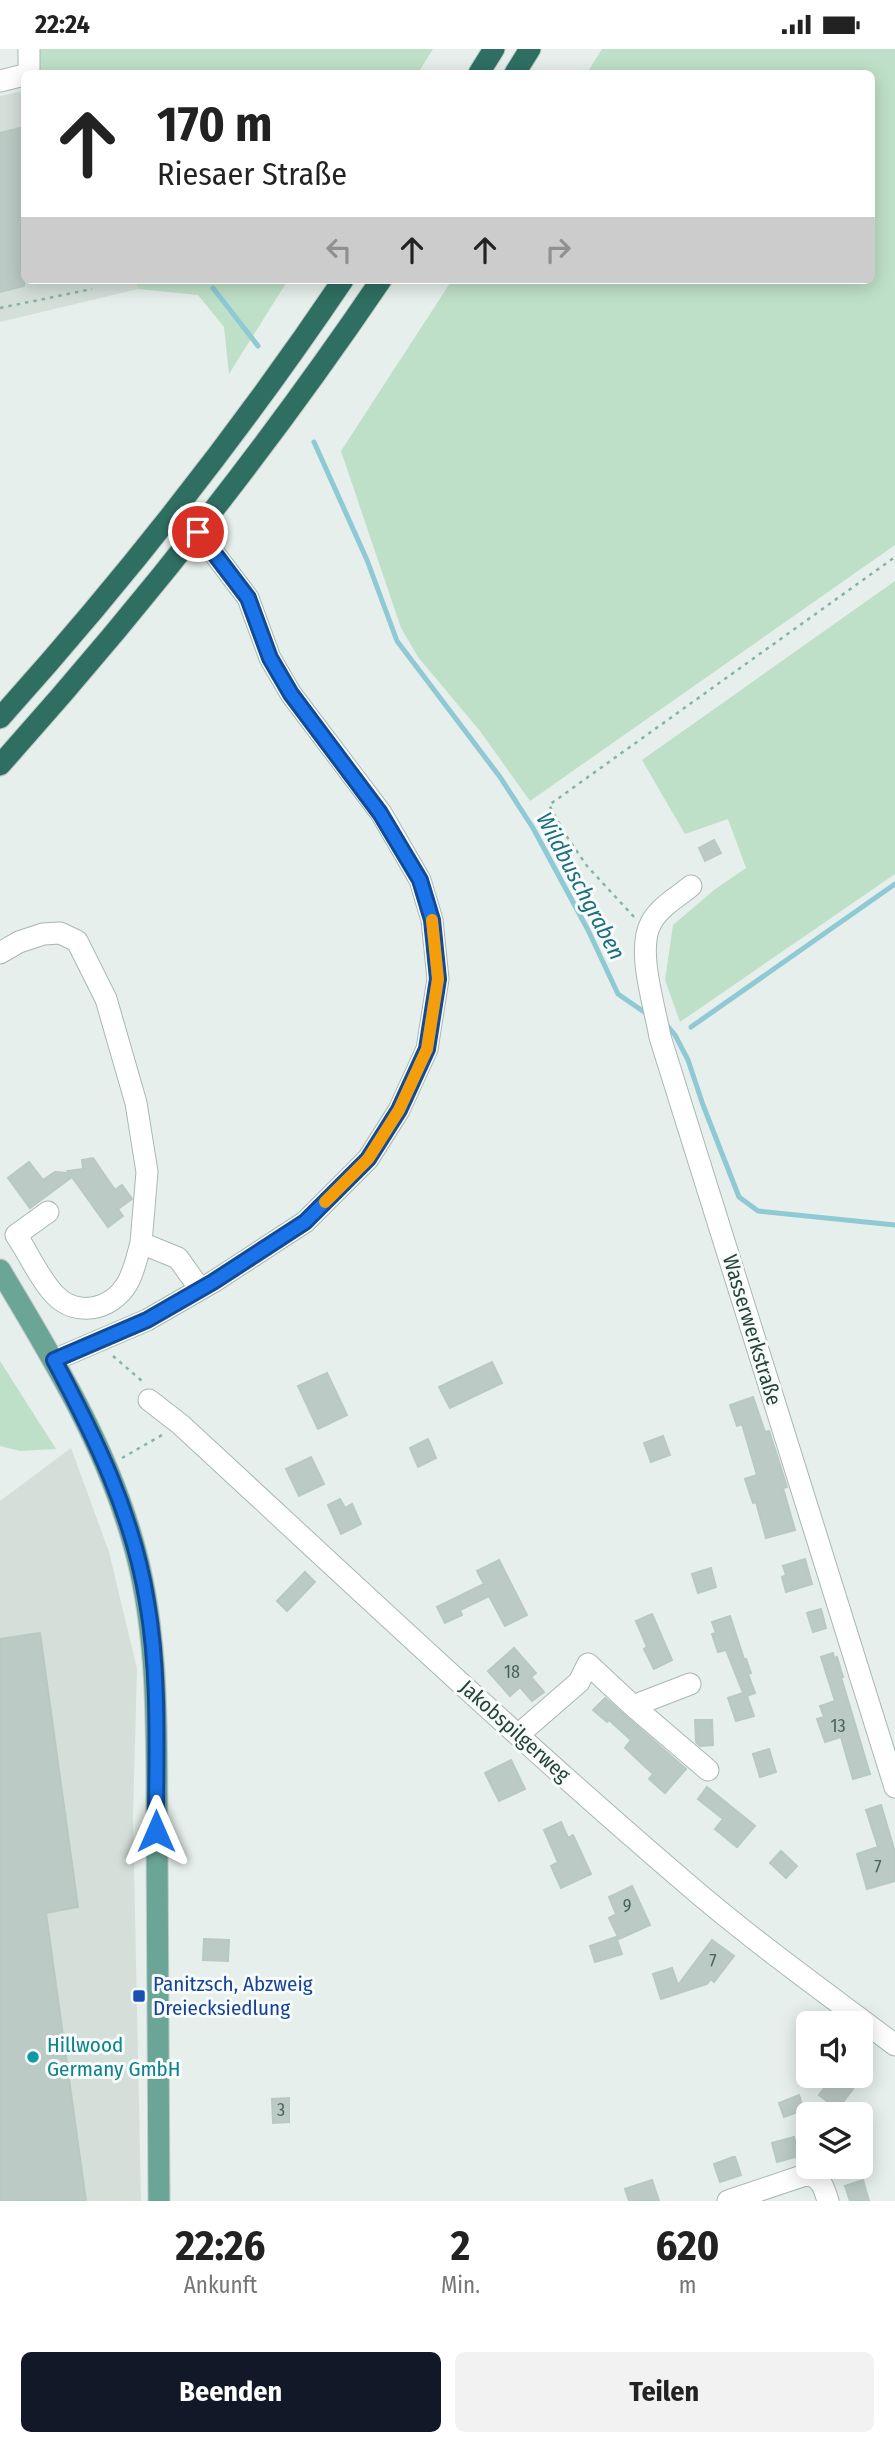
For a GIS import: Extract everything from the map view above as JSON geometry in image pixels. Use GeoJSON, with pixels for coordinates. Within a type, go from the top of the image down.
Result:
{"type":"FeatureCollection","features":[{"type":"Feature","properties":{"kind":"highway"},"geometry":{"type":"LineString","coordinates":[[480,70],[494,49]]}},
{"type":"Feature","properties":{"kind":"highway"},"geometry":{"type":"LineString","coordinates":[[517,70],[530,49]]}},
{"type":"Feature","properties":{"kind":"highway"},"geometry":{"type":"LineString","coordinates":[[0,718],[159,532],[274,380],[340,284]]}},
{"type":"Feature","properties":{"kind":"highway"},"geometry":{"type":"LineString","coordinates":[[0,765],[110,640],[198,532],[306,389],[378,284]]}},
{"type":"Feature","properties":{"kind":"main road"},"geometry":{"type":"LineString","coordinates":[[0,1270],[54,1360],[108,1467],[132,1537],[147,1602],[156,1727],[159,2201]]}},
{"type":"Feature","properties":{"kind":"street"},"geometry":{"type":"LineString","coordinates":[[27,70],[29,49]]}},
{"type":"Feature","properties":{"kind":"street"},"geometry":{"type":"LineString","coordinates":[[0,81],[21,76]]}},
{"type":"Feature","properties":{"kind":"street"},"geometry":{"type":"LineString","coordinates":[[54,1360],[147,1320],[305,1222],[368,1159],[399,1110],[427,1049],[438,979],[432,920],[420,880],[380,813],[291,694],[270,658],[248,598],[198,532]]}},
{"type":"Feature","properties":{"kind":"street"},"geometry":{"type":"LineString","coordinates":[[646,934],[661,910],[691,886]]}},
{"type":"Feature","properties":{"kind":"street"},"geometry":{"type":"LineString","coordinates":[[0,953],[19,942],[43,934],[60,933],[77,941],[100,988],[120,1041],[138,1115],[147,1173],[141,1243],[132,1276],[120,1294],[104,1306],[79,1308],[67,1304],[54,1294],[16,1235],[48,1212]]}},
{"type":"Feature","properties":{"kind":"street","name":"Wasserwerkstraße"},"geometry":{"type":"LineString","coordinates":[[646,934],[645,956],[660,1037],[895,1787]]}},
{"type":"Feature","properties":{"kind":"street"},"geometry":{"type":"LineString","coordinates":[[141,1243],[178,1258],[200,1289]]}},
{"type":"Feature","properties":{"kind":"street","name":"Jakobspilgerweg"},"geometry":{"type":"LineString","coordinates":[[149,1400],[180,1425],[518,1735],[715,1907],[895,2045]]}},
{"type":"Feature","properties":{"kind":"street"},"geometry":{"type":"LineString","coordinates":[[518,1735],[579,1682],[588,1664],[708,1770]]}},
{"type":"Feature","properties":{"kind":"street"},"geometry":{"type":"LineString","coordinates":[[633,1706],[690,1684]]}},
{"type":"Feature","properties":{"kind":"street"},"geometry":{"type":"LineString","coordinates":[[728,2201],[808,2174],[817,2178],[824,2187],[828,2201]]}},
{"type":"Feature","properties":{"kind":"path"},"geometry":{"type":"LineString","coordinates":[[0,308],[92,289]]}},
{"type":"Feature","properties":{"kind":"path"},"geometry":{"type":"LineString","coordinates":[[646,934],[587,866],[549,805],[895,557]]}},
{"type":"Feature","properties":{"kind":"path"},"geometry":{"type":"LineString","coordinates":[[98,1341],[145,1384],[149,1400]]}},
{"type":"Feature","properties":{"kind":"path"},"geometry":{"type":"LineString","coordinates":[[108,1467],[180,1425]]}},
{"type":"Feature","properties":{"kind":"shaded area"},"geometry":{"type":"Polygon","coordinates":[[[21,92],[21,284],[137,284],[138,289],[0,322],[0,96],[21,92]]]}},
{"type":"Feature","properties":{"kind":"shaded area","name":"Hillwood Germany GmbH"},"geometry":{"type":"Polygon","coordinates":[[[71,1448],[109,1552],[137,1669],[133,1817],[141,2201],[0,2201],[0,1501],[71,1448]]]}},
{"type":"Feature","properties":{"kind":"green space"},"geometry":{"type":"Polygon","coordinates":[[[37,49],[433,49],[420,70],[37,70],[37,49]]]}},
{"type":"Feature","properties":{"kind":"green space"},"geometry":{"type":"Polygon","coordinates":[[[602,49],[895,49],[895,545],[530,801],[480,731],[418,657],[401,628],[341,451],[449,284],[875,284],[875,70],[589,70],[602,49]]]}},
{"type":"Feature","properties":{"kind":"green space"},"geometry":{"type":"Polygon","coordinates":[[[137,284],[285,284],[229,374],[224,327],[198,295],[138,289],[137,284]]]}},
{"type":"Feature","properties":{"kind":"green space"},"geometry":{"type":"Polygon","coordinates":[[[895,581],[895,874],[680,1022],[665,980],[673,925],[714,890],[746,868],[728,819],[685,834],[642,760],[895,581]]]}},
{"type":"Feature","properties":{"kind":"green space"},"geometry":{"type":"Polygon","coordinates":[[[0,1361],[56,1449],[20,1451],[0,1446],[0,1361]]]}},
{"type":"Feature","properties":{"kind":"building"},"geometry":{"type":"Polygon","coordinates":[[[21,128],[21,284],[24,286],[0,292],[0,133],[21,128]]]}},
{"type":"Feature","properties":{"kind":"building"},"geometry":{"type":"Polygon","coordinates":[[[714,840],[721,853],[705,861],[699,848],[714,840]]]}},
{"type":"Feature","properties":{"kind":"building"},"geometry":{"type":"Polygon","coordinates":[[[93,1158],[115,1190],[122,1185],[132,1199],[118,1209],[123,1216],[108,1227],[72,1177],[30,1208],[8,1178],[29,1162],[43,1180],[55,1172],[70,1173],[68,1171],[83,1169],[82,1160],[93,1158]]]}},
{"type":"Feature","properties":{"kind":"building"},"geometry":{"type":"Polygon","coordinates":[[[492,1362],[502,1383],[450,1408],[439,1387],[492,1362]]]}},
{"type":"Feature","properties":{"kind":"building"},"geometry":{"type":"Polygon","coordinates":[[[327,1373],[347,1415],[318,1429],[298,1386],[327,1373]]]}},
{"type":"Feature","properties":{"kind":"building"},"geometry":{"type":"Polygon","coordinates":[[[753,1397],[765,1432],[769,1431],[787,1487],[783,1488],[795,1530],[766,1538],[756,1502],[753,1503],[745,1479],[757,1475],[742,1424],[737,1426],[730,1405],[753,1397]]]}},
{"type":"Feature","properties":{"kind":"building"},"geometry":{"type":"Polygon","coordinates":[[[663,1436],[670,1455],[651,1462],[644,1443],[663,1436]]]}},
{"type":"Feature","properties":{"kind":"building"},"geometry":{"type":"Polygon","coordinates":[[[428,1439],[436,1458],[418,1467],[410,1448],[428,1439]]]}},
{"type":"Feature","properties":{"kind":"building"},"geometry":{"type":"Polygon","coordinates":[[[311,1457],[324,1484],[299,1496],[286,1469],[311,1457]]]}},
{"type":"Feature","properties":{"kind":"building"},"geometry":{"type":"Polygon","coordinates":[[[340,1499],[345,1508],[352,1504],[361,1524],[341,1534],[328,1505],[340,1499]]]}},
{"type":"Feature","properties":{"kind":"building"},"geometry":{"type":"Polygon","coordinates":[[[805,1559],[812,1584],[786,1592],[782,1577],[786,1575],[783,1566],[805,1559]]]}},
{"type":"Feature","properties":{"kind":"building"},"geometry":{"type":"Polygon","coordinates":[[[499,1560],[527,1615],[505,1626],[489,1596],[460,1610],[462,1615],[445,1623],[437,1607],[484,1584],[477,1571],[499,1560]]]}},
{"type":"Feature","properties":{"kind":"building"},"geometry":{"type":"Polygon","coordinates":[[[711,1568],[716,1587],[698,1593],[692,1574],[711,1568]]]}},
{"type":"Feature","properties":{"kind":"building"},"geometry":{"type":"Polygon","coordinates":[[[305,1572],[315,1582],[287,1611],[277,1601],[305,1572]]]}},
{"type":"Feature","properties":{"kind":"building"},"geometry":{"type":"Polygon","coordinates":[[[821,1609],[826,1628],[813,1632],[807,1613],[821,1609]]]}},
{"type":"Feature","properties":{"kind":"building"},"geometry":{"type":"Polygon","coordinates":[[[652,1614],[672,1660],[654,1669],[644,1649],[647,1647],[636,1621],[652,1614]]]}},
{"type":"Feature","properties":{"kind":"building"},"geometry":{"type":"Polygon","coordinates":[[[730,1616],[751,1673],[748,1674],[755,1693],[747,1696],[754,1716],[736,1721],[728,1698],[743,1693],[726,1650],[718,1652],[712,1634],[716,1633],[712,1622],[730,1616]]]}},
{"type":"Feature","properties":{"kind":"building","name":"Hillwood Germany GmbH"},"geometry":{"type":"Polygon","coordinates":[[[40,1633],[78,1907],[46,1913],[86,2201],[0,2201],[0,1639],[40,1633]]]}},
{"type":"Feature","properties":{"kind":"building"},"geometry":{"type":"Polygon","coordinates":[[[514,1648],[536,1673],[531,1677],[544,1692],[532,1701],[520,1687],[510,1696],[488,1671],[514,1648]]]}},
{"type":"Feature","properties":{"kind":"building"},"geometry":{"type":"Polygon","coordinates":[[[833,1653],[834,1658],[837,1657],[870,1774],[853,1779],[841,1737],[825,1742],[817,1719],[824,1717],[820,1706],[835,1701],[821,1657],[833,1653]]]}},
{"type":"Feature","properties":{"kind":"building"},"geometry":{"type":"Polygon","coordinates":[[[605,1698],[686,1769],[665,1793],[649,1779],[653,1774],[625,1748],[631,1740],[593,1710],[605,1698]]]}},
{"type":"Feature","properties":{"kind":"building"},"geometry":{"type":"Polygon","coordinates":[[[695,1720],[712,1720],[713,1745],[700,1746],[696,1742],[695,1720]]]}},
{"type":"Feature","properties":{"kind":"building"},"geometry":{"type":"Polygon","coordinates":[[[769,1749],[776,1772],[760,1777],[753,1754],[769,1749]]]}},
{"type":"Feature","properties":{"kind":"building"},"geometry":{"type":"Polygon","coordinates":[[[511,1760],[525,1789],[499,1801],[485,1773],[511,1760]]]}},
{"type":"Feature","properties":{"kind":"building"},"geometry":{"type":"Polygon","coordinates":[[[707,1787],[755,1826],[737,1847],[715,1829],[723,1819],[698,1799],[707,1787]]]}},
{"type":"Feature","properties":{"kind":"building"},"geometry":{"type":"Polygon","coordinates":[[[881,1805],[895,1852],[895,1881],[867,1889],[857,1854],[878,1847],[866,1810],[881,1805]]]}},
{"type":"Feature","properties":{"kind":"building"},"geometry":{"type":"Polygon","coordinates":[[[561,1822],[568,1838],[573,1835],[591,1874],[561,1888],[551,1866],[558,1862],[544,1830],[561,1822]]]}},
{"type":"Feature","properties":{"kind":"building"},"geometry":{"type":"Polygon","coordinates":[[[781,1851],[797,1866],[786,1878],[770,1863],[781,1851]]]}},
{"type":"Feature","properties":{"kind":"building"},"geometry":{"type":"Polygon","coordinates":[[[632,1886],[650,1925],[619,1939],[609,1918],[616,1914],[609,1897],[632,1886]]]}},
{"type":"Feature","properties":{"kind":"building"},"geometry":{"type":"Polygon","coordinates":[[[616,1937],[622,1954],[595,1962],[590,1946],[616,1937]]]}},
{"type":"Feature","properties":{"kind":"building"},"geometry":{"type":"Polygon","coordinates":[[[204,1939],[229,1940],[228,1961],[203,1960],[204,1939]]]}},
{"type":"Feature","properties":{"kind":"building"},"geometry":{"type":"Polygon","coordinates":[[[712,1940],[734,1956],[714,1982],[711,1979],[707,1984],[661,1999],[653,1974],[672,1968],[678,1985],[712,1940]]]}},
{"type":"Feature","properties":{"kind":"building"},"geometry":{"type":"Polygon","coordinates":[[[824,2088],[853,2089],[843,2102],[828,2102],[819,2095],[824,2088]]]}},
{"type":"Feature","properties":{"kind":"building"},"geometry":{"type":"Polygon","coordinates":[[[799,2095],[801,2102],[796,2102],[796,2113],[784,2117],[779,2103],[799,2095]]]}},
{"type":"Feature","properties":{"kind":"building"},"geometry":{"type":"Polygon","coordinates":[[[289,2098],[289,2122],[273,2123],[272,2099],[289,2098]]]}},
{"type":"Feature","properties":{"kind":"building"},"geometry":{"type":"Polygon","coordinates":[[[794,2137],[796,2157],[777,2162],[772,2143],[794,2137]]]}},
{"type":"Feature","properties":{"kind":"building"},"geometry":{"type":"Polygon","coordinates":[[[733,2157],[741,2175],[720,2182],[714,2164],[733,2157]]]}},
{"type":"Feature","properties":{"kind":"building"},"geometry":{"type":"Polygon","coordinates":[[[652,2180],[659,2201],[629,2201],[625,2189],[652,2180]]]}},
{"type":"Feature","properties":{"kind":"building"},"geometry":{"type":"Polygon","coordinates":[[[863,2180],[869,2201],[850,2201],[845,2186],[863,2180]]]}},
{"type":"Feature","properties":{"kind":"waterway","name":"Wildbuschgraben"},"geometry":{"type":"LineString","coordinates":[[213,288],[258,346]]}},
{"type":"Feature","properties":{"kind":"waterway","name":"Wildbuschgraben"},"geometry":{"type":"LineString","coordinates":[[314,442],[367,560],[397,641],[500,777],[533,828],[588,930],[618,994],[650,1016]]}},
{"type":"Feature","properties":{"kind":"waterway"},"geometry":{"type":"LineString","coordinates":[[691,1027],[895,884]]}},
{"type":"Feature","properties":{"kind":"waterway","name":"Wildbuschgraben"},"geometry":{"type":"LineString","coordinates":[[665,1023],[675,1035],[688,1060],[739,1197],[758,1211],[895,1225]]}},
{"type":"Feature","properties":{"kind":"slow traffic"},"geometry":{"type":"LineString","coordinates":[[325,1202],[368,1159],[399,1110],[427,1049],[438,979],[432,920]]}},
{"type":"Feature","properties":{"kind":"place","name":"Panitzsch, Abzweig Dreiecksiedlung"},"geometry":{"type":"Point","coordinates":[139,1996]}},
{"type":"Feature","properties":{"kind":"place","name":"Hillwood Germany GmbH"},"geometry":{"type":"Point","coordinates":[33,2057]}},
{"type":"Feature","properties":{"kind":"route"},"geometry":{"type":"LineString","coordinates":[[156,1831],[156,1727],[147,1602],[132,1537],[108,1467],[54,1360],[147,1320],[213,1282],[305,1222],[368,1159],[399,1110],[427,1049],[438,979],[432,920],[420,880],[380,813],[291,694],[270,658],[248,598],[198,532]]}}]}
